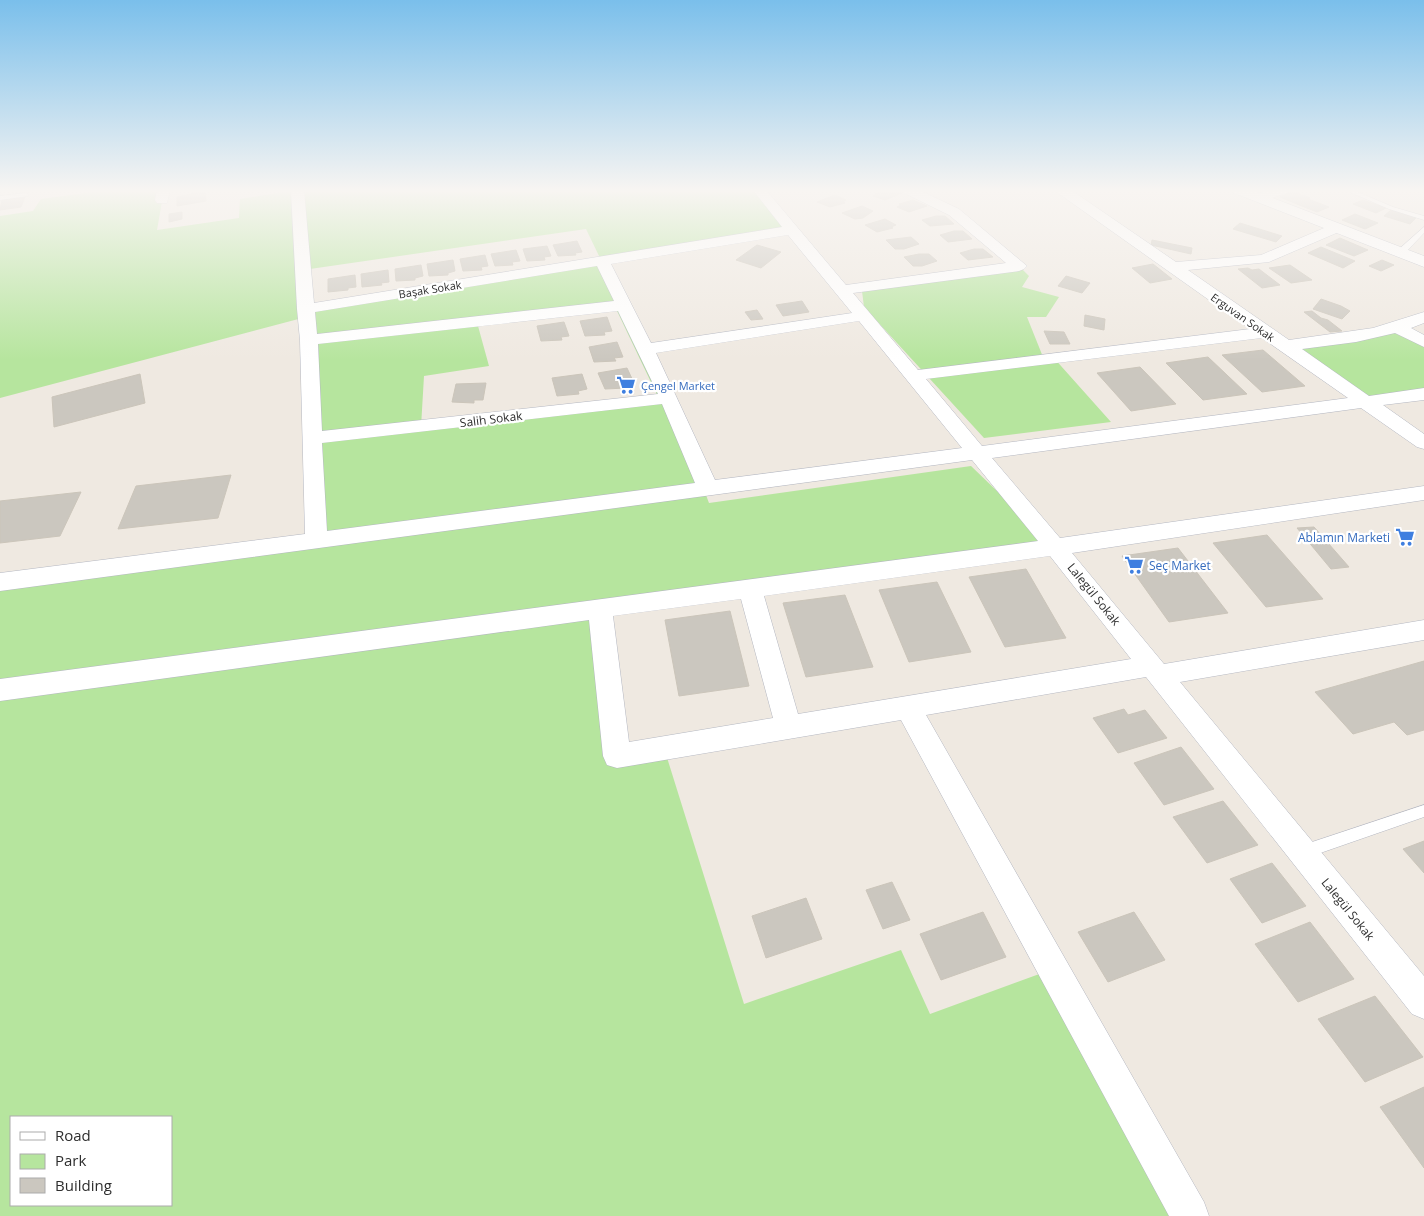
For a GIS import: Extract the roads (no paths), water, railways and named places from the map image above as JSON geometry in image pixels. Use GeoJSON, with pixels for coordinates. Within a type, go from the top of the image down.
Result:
{"type":"FeatureCollection","features":[{"type":"Feature","properties":{"kind":"street"},"geometry":{"type":"LineString","coordinates":[[301,247],[309,340],[314,438],[316,540]]}},
{"type":"Feature","properties":{"kind":"street","name":"Başak Sokak"},"geometry":{"type":"LineString","coordinates":[[305,309],[689,247]]}},
{"type":"Feature","properties":{"kind":"street","name":"Lalegül Sokak"},"geometry":{"type":"LineString","coordinates":[[805,247],[1056,547],[1424,1002]]}},
{"type":"Feature","properties":{"kind":"street"},"geometry":{"type":"LineString","coordinates":[[841,290],[1019,266],[996,247]]}},
{"type":"Feature","properties":{"kind":"street","name":"Erguvan Sokak"},"geometry":{"type":"LineString","coordinates":[[1144,247],[1424,443]]}},
{"type":"Feature","properties":{"kind":"street"},"geometry":{"type":"LineString","coordinates":[[1173,267],[1264,260],[1294,247]]}},
{"type":"Feature","properties":{"kind":"street"},"geometry":{"type":"LineString","coordinates":[[1384,247],[1424,262]]}},
{"type":"Feature","properties":{"kind":"street"},"geometry":{"type":"LineString","coordinates":[[602,261],[669,398],[708,488]]}},
{"type":"Feature","properties":{"kind":"street"},"geometry":{"type":"LineString","coordinates":[[309,340],[624,305]]}},
{"type":"Feature","properties":{"kind":"street"},"geometry":{"type":"LineString","coordinates":[[645,349],[862,316]]}},
{"type":"Feature","properties":{"kind":"street"},"geometry":{"type":"LineString","coordinates":[[1285,346],[1366,336],[1398,328],[1424,317]]}},
{"type":"Feature","properties":{"kind":"street"},"geometry":{"type":"LineString","coordinates":[[1398,328],[1424,342]]}},
{"type":"Feature","properties":{"kind":"street"},"geometry":{"type":"LineString","coordinates":[[912,376],[1044,358],[1266,332]]}},
{"type":"Feature","properties":{"kind":"street"},"geometry":{"type":"LineString","coordinates":[[0,582],[1424,394]]}},
{"type":"Feature","properties":{"kind":"street","name":"Salih Sokak"},"geometry":{"type":"LineString","coordinates":[[314,438],[669,398]]}},
{"type":"Feature","properties":{"kind":"street"},"geometry":{"type":"LineString","coordinates":[[0,690],[1056,547],[1424,493]]}},
{"type":"Feature","properties":{"kind":"street"},"geometry":{"type":"LineString","coordinates":[[750,589],[789,727]]}},
{"type":"Feature","properties":{"kind":"street"},"geometry":{"type":"LineString","coordinates":[[600,609],[617,756],[908,708],[1424,630]]}},
{"type":"Feature","properties":{"kind":"street"},"geometry":{"type":"LineString","coordinates":[[908,708],[1190,1216]]}},
{"type":"Feature","properties":{"kind":"lane"},"geometry":{"type":"LineString","coordinates":[[1400,253],[1406,247]]}},
{"type":"Feature","properties":{"kind":"lane"},"geometry":{"type":"LineString","coordinates":[[1303,852],[1424,811]]}},
{"type":"Feature","properties":{"kind":"place","name":"Çengel Market"},"geometry":{"type":"Point","coordinates":[626,385]}},
{"type":"Feature","properties":{"kind":"place","name":"Ablamın Marketi"},"geometry":{"type":"Point","coordinates":[1405,537]}},
{"type":"Feature","properties":{"kind":"place","name":"Seç Market"},"geometry":{"type":"Point","coordinates":[1134,565]}}]}
